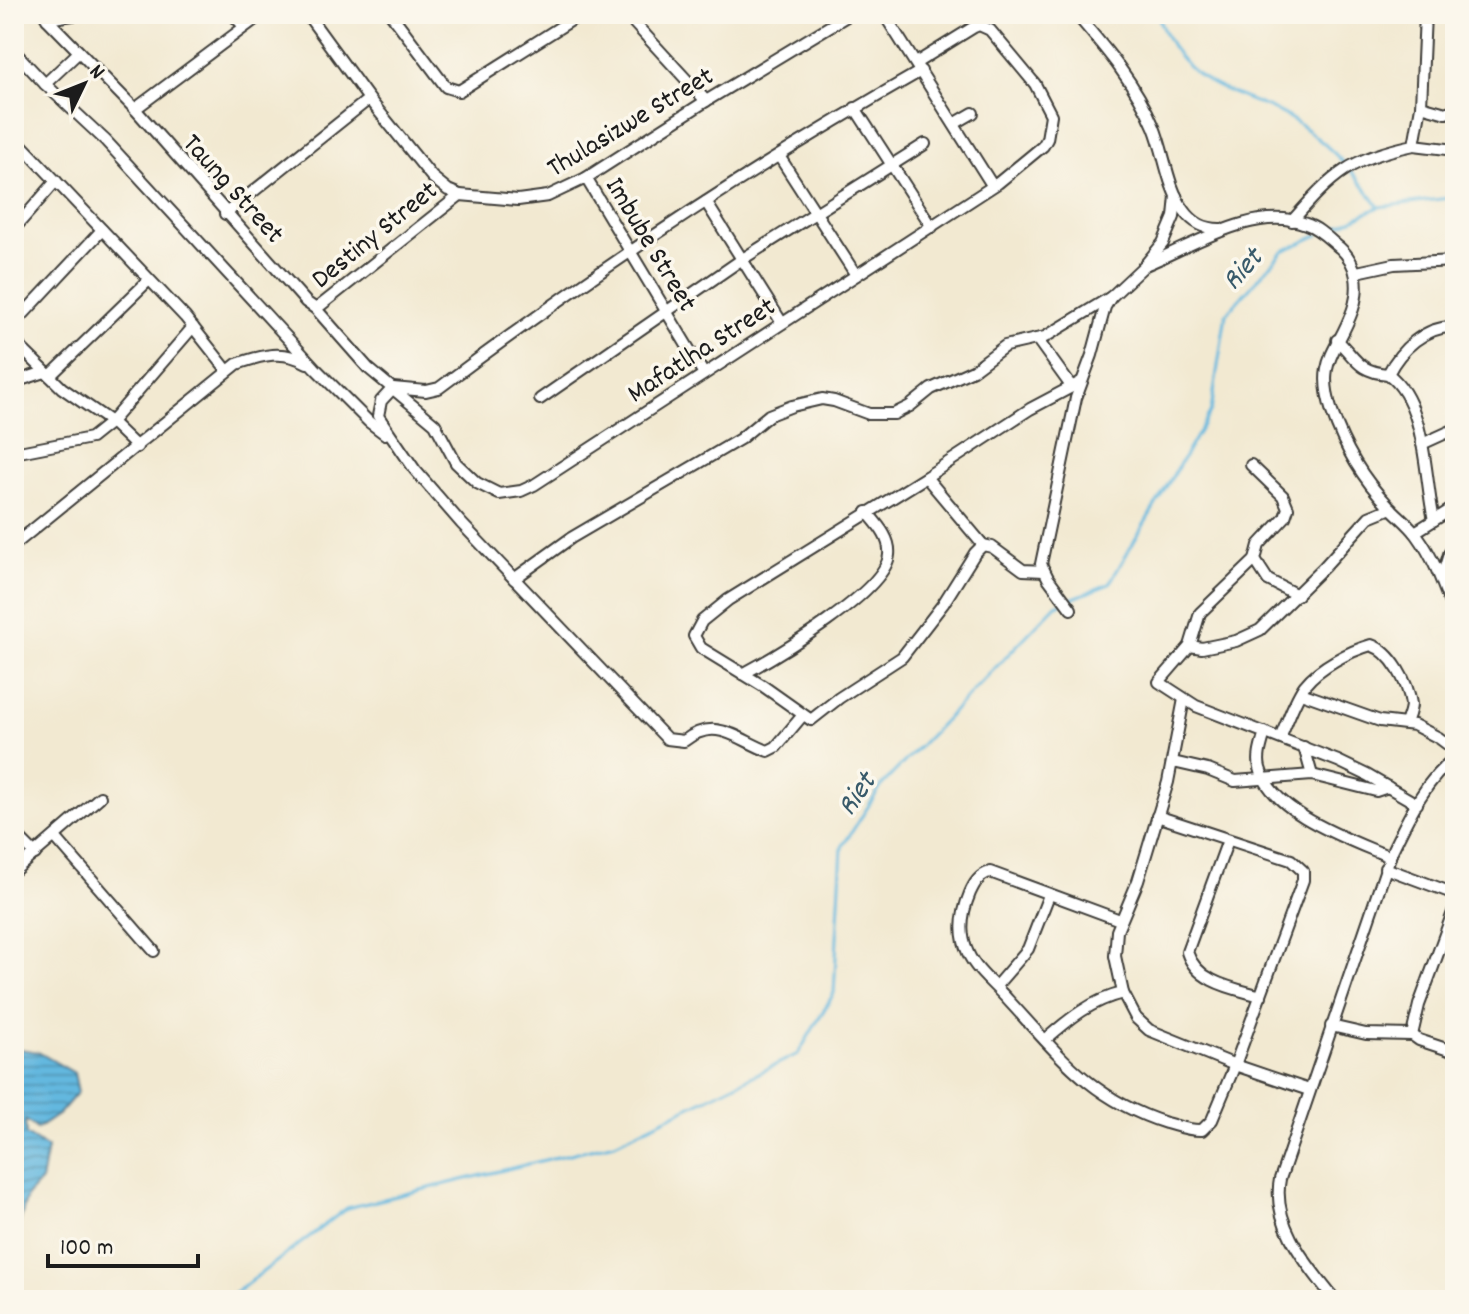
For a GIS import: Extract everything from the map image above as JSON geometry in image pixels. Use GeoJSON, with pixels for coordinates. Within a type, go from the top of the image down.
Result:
{"type":"FeatureCollection","features":[{"type":"Feature","properties":{"kind":"street"},"geometry":{"type":"LineString","coordinates":[[46,17],[79,14]]}},
{"type":"Feature","properties":{"kind":"street"},"geometry":{"type":"LineString","coordinates":[[232,14],[244,26]]}},
{"type":"Feature","properties":{"kind":"street"},"geometry":{"type":"LineString","coordinates":[[135,109],[262,14]]}},
{"type":"Feature","properties":{"kind":"street"},"geometry":{"type":"LineString","coordinates":[[307,14],[369,99],[432,177],[460,195]]}},
{"type":"Feature","properties":{"kind":"street"},"geometry":{"type":"LineString","coordinates":[[391,14],[446,87],[459,91],[581,14]]}},
{"type":"Feature","properties":{"kind":"street"},"geometry":{"type":"LineString","coordinates":[[626,14],[706,101]]}},
{"type":"Feature","properties":{"kind":"street","name":"Thulasizwe Street"},"geometry":{"type":"LineString","coordinates":[[460,195],[531,199],[548,196],[586,178],[850,14]]}},
{"type":"Feature","properties":{"kind":"street"},"geometry":{"type":"LineString","coordinates":[[884,14],[992,185]]}},
{"type":"Feature","properties":{"kind":"street"},"geometry":{"type":"LineString","coordinates":[[1076,14],[1123,72],[1140,99],[1183,209],[1198,225],[1226,228]]}},
{"type":"Feature","properties":{"kind":"street"},"geometry":{"type":"LineString","coordinates":[[1414,145],[1421,106],[1425,14]]}},
{"type":"Feature","properties":{"kind":"street","name":"Taung Street"},"geometry":{"type":"LineString","coordinates":[[46,17],[135,109],[306,302],[316,309],[368,368],[393,388]]}},
{"type":"Feature","properties":{"kind":"street","name":"Mafatlha Street"},"geometry":{"type":"LineString","coordinates":[[393,388],[435,424],[456,463],[490,491],[510,494],[534,485],[1005,179],[1045,144],[1051,115],[1043,98],[995,35],[979,25],[919,67]]}},
{"type":"Feature","properties":{"kind":"street"},"geometry":{"type":"LineString","coordinates":[[14,51],[106,141],[315,368],[369,422],[390,437]]}},
{"type":"Feature","properties":{"kind":"street"},"geometry":{"type":"LineString","coordinates":[[45,84],[79,52]]}},
{"type":"Feature","properties":{"kind":"street"},"geometry":{"type":"LineString","coordinates":[[803,715],[776,747],[768,751],[739,736],[711,729],[703,729],[684,741],[672,742],[443,502],[390,437],[378,416],[378,408],[393,388],[426,391],[439,388],[535,316],[706,202],[919,67]]}},
{"type":"Feature","properties":{"kind":"street"},"geometry":{"type":"LineString","coordinates":[[225,214],[369,99]]}},
{"type":"Feature","properties":{"kind":"street"},"geometry":{"type":"LineString","coordinates":[[1421,106],[1446,113],[1455,109]]}},
{"type":"Feature","properties":{"kind":"street"},"geometry":{"type":"LineString","coordinates":[[855,108],[932,227]]}},
{"type":"Feature","properties":{"kind":"street"},"geometry":{"type":"LineString","coordinates":[[954,124],[973,113]]}},
{"type":"Feature","properties":{"kind":"street"},"geometry":{"type":"LineString","coordinates":[[14,137],[193,327],[227,370]]}},
{"type":"Feature","properties":{"kind":"street"},"geometry":{"type":"LineString","coordinates":[[540,399],[741,260],[925,144]]}},
{"type":"Feature","properties":{"kind":"street"},"geometry":{"type":"LineString","coordinates":[[1292,221],[1339,172],[1383,151],[1414,145],[1455,150]]}},
{"type":"Feature","properties":{"kind":"street"},"geometry":{"type":"LineString","coordinates":[[779,156],[856,275]]}},
{"type":"Feature","properties":{"kind":"street","name":"Imbube Street"},"geometry":{"type":"LineString","coordinates":[[586,178],[704,374]]}},
{"type":"Feature","properties":{"kind":"street"},"geometry":{"type":"LineString","coordinates":[[14,229],[56,181]]}},
{"type":"Feature","properties":{"kind":"street","name":"Destiny Street"},"geometry":{"type":"LineString","coordinates":[[316,309],[460,195]]}},
{"type":"Feature","properties":{"kind":"street"},"geometry":{"type":"LineString","coordinates":[[514,579],[571,538],[740,439],[769,415],[822,399],[869,414],[894,414],[931,389],[973,370],[1005,346],[1059,330],[1111,297],[1145,265],[1167,234],[1174,217],[1176,196]]}},
{"type":"Feature","properties":{"kind":"street"},"geometry":{"type":"LineString","coordinates":[[706,202],[782,323]]}},
{"type":"Feature","properties":{"kind":"street"},"geometry":{"type":"LineString","coordinates":[[1145,265],[1226,228],[1258,220],[1292,221],[1315,228],[1344,252],[1357,272],[1353,308],[1328,360],[1326,376],[1332,412],[1349,453],[1391,508],[1415,532],[1442,577],[1455,617]]}},
{"type":"Feature","properties":{"kind":"street"},"geometry":{"type":"LineString","coordinates":[[14,324],[102,230]]}},
{"type":"Feature","properties":{"kind":"street"},"geometry":{"type":"LineString","coordinates":[[1357,272],[1394,264],[1455,261]]}},
{"type":"Feature","properties":{"kind":"street"},"geometry":{"type":"LineString","coordinates":[[14,382],[48,374],[149,280]]}},
{"type":"Feature","properties":{"kind":"street"},"geometry":{"type":"LineString","coordinates":[[1071,609],[1044,571],[1041,564],[1043,547],[1076,384],[1092,355],[1105,307],[1111,297]]}},
{"type":"Feature","properties":{"kind":"street"},"geometry":{"type":"LineString","coordinates":[[14,453],[91,438],[111,422],[193,327]]}},
{"type":"Feature","properties":{"kind":"street"},"geometry":{"type":"LineString","coordinates":[[1388,374],[1405,349],[1438,328],[1455,327]]}},
{"type":"Feature","properties":{"kind":"street"},"geometry":{"type":"LineString","coordinates":[[1037,339],[1076,384]]}},
{"type":"Feature","properties":{"kind":"street"},"geometry":{"type":"LineString","coordinates":[[1337,340],[1363,369],[1388,374],[1398,384],[1412,411],[1422,444],[1434,520]]}},
{"type":"Feature","properties":{"kind":"street"},"geometry":{"type":"LineString","coordinates":[[14,341],[74,398],[111,422],[137,447]]}},
{"type":"Feature","properties":{"kind":"street"},"geometry":{"type":"LineString","coordinates":[[14,545],[227,370],[250,359],[276,353],[287,354],[315,368]]}},
{"type":"Feature","properties":{"kind":"street"},"geometry":{"type":"LineString","coordinates":[[983,545],[902,657],[839,698],[814,719],[808,720],[695,642],[696,628],[728,600],[1030,409],[1076,384]]}},
{"type":"Feature","properties":{"kind":"street"},"geometry":{"type":"LineString","coordinates":[[1422,444],[1455,429]]}},
{"type":"Feature","properties":{"kind":"street"},"geometry":{"type":"LineString","coordinates":[[1251,465],[1283,496],[1288,508],[1285,517],[1259,545],[1255,560],[1200,613],[1190,646],[1159,682],[1184,699],[1367,775],[1417,804]]}},
{"type":"Feature","properties":{"kind":"street"},"geometry":{"type":"LineString","coordinates":[[926,477],[983,545],[992,547],[1023,570],[1044,571]]}},
{"type":"Feature","properties":{"kind":"street"},"geometry":{"type":"LineString","coordinates":[[1415,532],[1455,507]]}},
{"type":"Feature","properties":{"kind":"street"},"geometry":{"type":"LineString","coordinates":[[1190,646],[1202,648],[1254,634],[1297,595],[1369,517],[1391,508]]}},
{"type":"Feature","properties":{"kind":"street"},"geometry":{"type":"LineString","coordinates":[[743,674],[779,654],[848,606],[883,573],[889,558],[889,545],[867,512]]}},
{"type":"Feature","properties":{"kind":"street"},"geometry":{"type":"LineString","coordinates":[[1442,577],[1455,545]]}},
{"type":"Feature","properties":{"kind":"street"},"geometry":{"type":"LineString","coordinates":[[1255,560],[1268,580],[1297,595]]}},
{"type":"Feature","properties":{"kind":"street"},"geometry":{"type":"LineString","coordinates":[[1280,738],[1301,693],[1313,677],[1366,646],[1375,646],[1385,654],[1402,679],[1411,703],[1406,723]]}},
{"type":"Feature","properties":{"kind":"street"},"geometry":{"type":"LineString","coordinates":[[1301,693],[1380,721],[1406,723],[1439,738],[1455,750]]}},
{"type":"Feature","properties":{"kind":"street"},"geometry":{"type":"LineString","coordinates":[[1184,699],[1173,762],[1138,881],[1120,920],[1116,938],[1115,956],[1123,993],[1144,1027],[1235,1065],[1309,1090]]}},
{"type":"Feature","properties":{"kind":"street"},"geometry":{"type":"LineString","coordinates":[[1265,732],[1259,757],[1264,779],[1279,798],[1294,811],[1390,857]]}},
{"type":"Feature","properties":{"kind":"street"},"geometry":{"type":"LineString","coordinates":[[1304,747],[1312,775]]}},
{"type":"Feature","properties":{"kind":"street"},"geometry":{"type":"LineString","coordinates":[[1335,1300],[1294,1243],[1279,1201],[1280,1179],[1385,868],[1417,804],[1455,758]]}},
{"type":"Feature","properties":{"kind":"street"},"geometry":{"type":"LineString","coordinates":[[1173,762],[1208,770],[1235,781],[1312,775],[1376,791],[1388,787]]}},
{"type":"Feature","properties":{"kind":"street"},"geometry":{"type":"LineString","coordinates":[[14,871],[100,797]]}},
{"type":"Feature","properties":{"kind":"street"},"geometry":{"type":"LineString","coordinates":[[1120,920],[990,872],[982,875],[973,887],[962,920],[970,957],[1072,1070],[1110,1099],[1156,1119],[1194,1131],[1202,1130],[1210,1124],[1235,1065],[1303,880],[1303,871],[1295,862],[1157,816]]}},
{"type":"Feature","properties":{"kind":"street"},"geometry":{"type":"LineString","coordinates":[[14,833],[35,854]]}},
{"type":"Feature","properties":{"kind":"street"},"geometry":{"type":"LineString","coordinates":[[55,837],[154,951]]}},
{"type":"Feature","properties":{"kind":"street"},"geometry":{"type":"LineString","coordinates":[[1228,840],[1187,952],[1203,976],[1261,996]]}},
{"type":"Feature","properties":{"kind":"street"},"geometry":{"type":"LineString","coordinates":[[1385,868],[1455,894]]}},
{"type":"Feature","properties":{"kind":"street"},"geometry":{"type":"LineString","coordinates":[[996,986],[1028,949],[1049,895]]}},
{"type":"Feature","properties":{"kind":"street"},"geometry":{"type":"LineString","coordinates":[[1412,1035],[1419,1005],[1455,907]]}},
{"type":"Feature","properties":{"kind":"street"},"geometry":{"type":"LineString","coordinates":[[1045,1040],[1077,1012],[1123,993]]}},
{"type":"Feature","properties":{"kind":"street"},"geometry":{"type":"LineString","coordinates":[[1331,1026],[1366,1034],[1412,1035],[1455,1052]]}},
{"type":"Feature","properties":{"kind":"water"},"geometry":{"type":"Polygon","coordinates":[[[14,1048],[38,1052],[74,1073],[78,1092],[59,1114],[37,1129],[25,1120],[26,1135],[47,1148],[41,1181],[27,1196],[14,1244],[14,1048]]]}},
{"type":"Feature","properties":{"kind":"waterway"},"geometry":{"type":"LineString","coordinates":[[1158,14],[1168,40],[1187,65],[1218,87],[1269,108],[1303,127],[1345,164],[1379,207]]}},
{"type":"Feature","properties":{"kind":"waterway","name":"Riet"},"geometry":{"type":"LineString","coordinates":[[1326,232],[1379,207],[1449,198],[1455,201]]}},
{"type":"Feature","properties":{"kind":"waterway","name":"Riet"},"geometry":{"type":"LineString","coordinates":[[232,1300],[235,1293],[347,1208],[615,1143],[798,1054],[834,993],[842,847],[882,785],[1056,605],[1109,584],[1211,411],[1226,314],[1283,251],[1319,235]]}}]}
